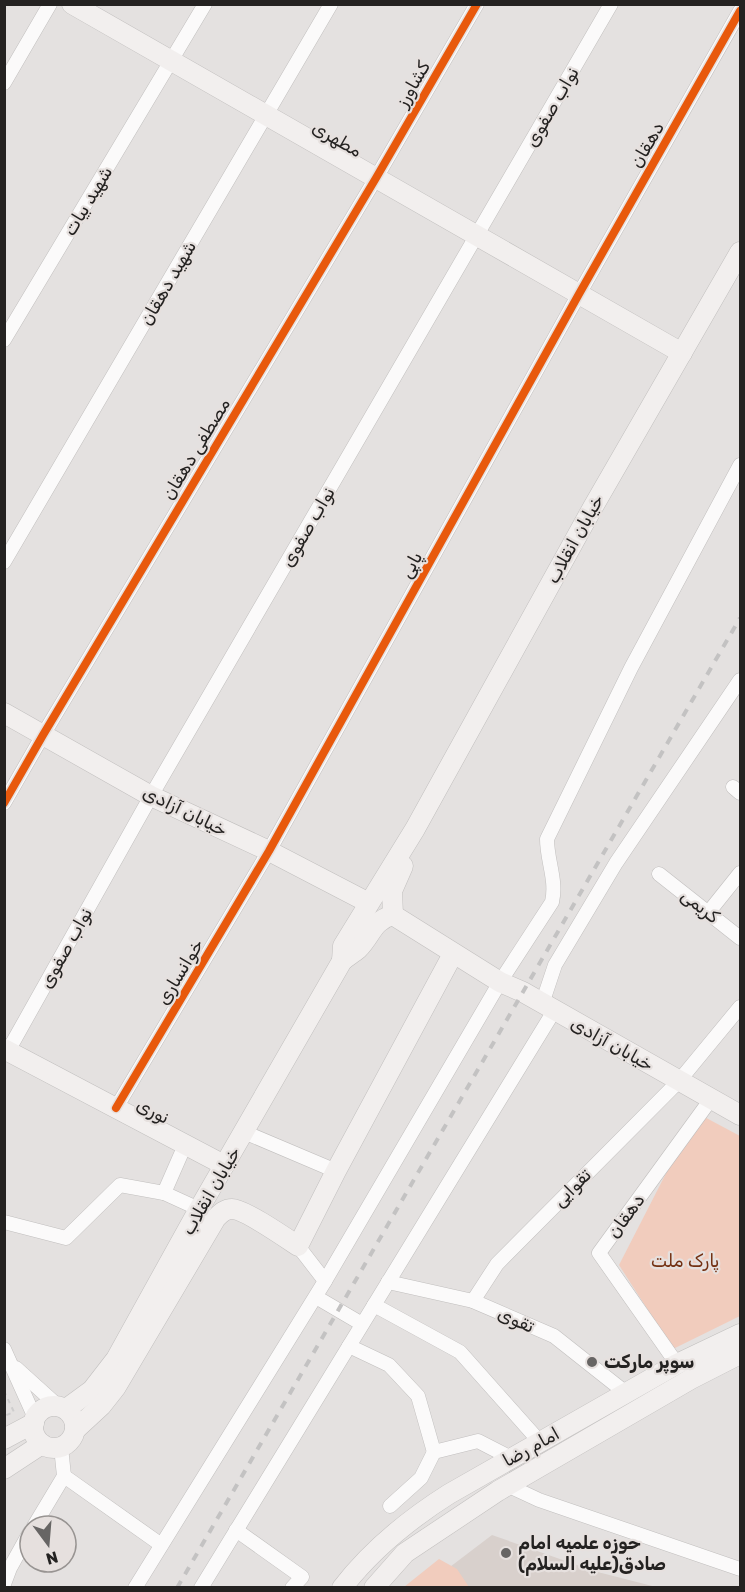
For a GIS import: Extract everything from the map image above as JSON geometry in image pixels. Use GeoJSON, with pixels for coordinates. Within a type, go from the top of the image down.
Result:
{"type":"FeatureCollection","features":[{"type":"Feature","properties":{"kind":"main road","name":"مطهری"},"geometry":{"type":"LineString","coordinates":[[72,4],[682,353]]}},
{"type":"Feature","properties":{"kind":"main road","name":"خیابان انقلاب"},"geometry":{"type":"LineString","coordinates":[[342,961],[343,946],[415,828],[593,507],[741,252]]}},
{"type":"Feature","properties":{"kind":"main road","name":"خیابان آزادی"},"geometry":{"type":"LineString","coordinates":[[4,713],[151,796],[269,851],[369,903]]}},
{"type":"Feature","properties":{"kind":"main road","name":"خیابان انقلاب"},"geometry":{"type":"LineString","coordinates":[[75,1430],[101,1406],[116,1387],[207,1213],[224,1166],[342,961],[359,948],[377,922],[393,915],[392,891],[407,860],[415,828]]}},
{"type":"Feature","properties":{"kind":"main road","name":"خیابان آزادی"},"geometry":{"type":"LineString","coordinates":[[393,915],[500,982],[741,1115]]}},
{"type":"Feature","properties":{"kind":"main road"},"geometry":{"type":"LineString","coordinates":[[207,1213],[234,1209],[298,1245],[453,954]]}},
{"type":"Feature","properties":{"kind":"main road","name":"نوری"},"geometry":{"type":"LineString","coordinates":[[6,1050],[224,1166]]}},
{"type":"Feature","properties":{"kind":"main road","name":"خیابان انقلاب"},"geometry":{"type":"LineString","coordinates":[[62,1408],[92,1389],[116,1359],[207,1213]]}},
{"type":"Feature","properties":{"kind":"main road","name":"امام رضا"},"geometry":{"type":"LineString","coordinates":[[342,1587],[358,1567],[413,1517],[511,1458],[677,1364],[741,1334]]}},
{"type":"Feature","properties":{"kind":"main road","name":"امام رضا"},"geometry":{"type":"LineString","coordinates":[[374,1587],[405,1553],[507,1485],[691,1379],[741,1354]]}},
{"type":"Feature","properties":{"kind":"main road"},"geometry":{"type":"LineString","coordinates":[[4,1439],[35,1421],[45,1408],[62,1408],[72,1414],[75,1430],[71,1440],[52,1446],[4,1469]]}},
{"type":"Feature","properties":{"kind":"main road"},"geometry":{"type":"LineString","coordinates":[[35,1421],[35,1435],[52,1446]]}},
{"type":"Feature","properties":{"kind":"street"},"geometry":{"type":"LineString","coordinates":[[4,83],[50,4]]}},
{"type":"Feature","properties":{"kind":"street","name":"شهید بیات"},"geometry":{"type":"LineString","coordinates":[[4,340],[205,4]]}},
{"type":"Feature","properties":{"kind":"street","name":"شهید دهقان"},"geometry":{"type":"LineString","coordinates":[[4,562],[331,4]]}},
{"type":"Feature","properties":{"kind":"street","name":"کشاورز"},"geometry":{"type":"LineString","coordinates":[[376,178],[477,4]]}},
{"type":"Feature","properties":{"kind":"street","name":"نواب صفوی"},"geometry":{"type":"LineString","coordinates":[[6,1050],[611,4]]}},
{"type":"Feature","properties":{"kind":"street","name":"دهقان"},"geometry":{"type":"LineString","coordinates":[[579,294],[741,11]]}},
{"type":"Feature","properties":{"kind":"street","name":"مصطفی دهقان"},"geometry":{"type":"LineString","coordinates":[[4,803],[376,178]]}},
{"type":"Feature","properties":{"kind":"street","name":"پاپی"},"geometry":{"type":"LineString","coordinates":[[269,851],[579,294]]}},
{"type":"Feature","properties":{"kind":"street"},"geometry":{"type":"LineString","coordinates":[[135,1587],[326,1281],[500,982],[552,902],[555,890],[547,839],[631,668],[741,465]]}},
{"type":"Feature","properties":{"kind":"street"},"geometry":{"type":"LineString","coordinates":[[201,1587],[388,1282],[548,1008],[555,965],[616,863],[741,680]]}},
{"type":"Feature","properties":{"kind":"street","name":"خوانساری"},"geometry":{"type":"LineString","coordinates":[[116,1108],[269,851]]}},
{"type":"Feature","properties":{"kind":"street"},"geometry":{"type":"LineString","coordinates":[[708,913],[741,873]]}},
{"type":"Feature","properties":{"kind":"street","name":"کریمی"},"geometry":{"type":"LineString","coordinates":[[659,874],[741,938]]}},
{"type":"Feature","properties":{"kind":"street","name":"تقوایی"},"geometry":{"type":"LineString","coordinates":[[473,1300],[497,1264],[678,1081],[741,1007]]}},
{"type":"Feature","properties":{"kind":"street","name":"دهقان"},"geometry":{"type":"LineString","coordinates":[[677,1364],[599,1253],[711,1099]]}},
{"type":"Feature","properties":{"kind":"street"},"geometry":{"type":"LineString","coordinates":[[244,1132],[336,1171]]}},
{"type":"Feature","properties":{"kind":"street"},"geometry":{"type":"LineString","coordinates":[[164,1193],[185,1145]]}},
{"type":"Feature","properties":{"kind":"street"},"geometry":{"type":"LineString","coordinates":[[4,1222],[66,1238],[120,1185],[164,1193],[207,1213]]}},
{"type":"Feature","properties":{"kind":"street"},"geometry":{"type":"LineString","coordinates":[[298,1245],[326,1281]]}},
{"type":"Feature","properties":{"kind":"street","name":"تقوی"},"geometry":{"type":"LineString","coordinates":[[388,1282],[473,1300],[554,1336],[626,1393]]}},
{"type":"Feature","properties":{"kind":"street"},"geometry":{"type":"LineString","coordinates":[[316,1297],[362,1324]]}},
{"type":"Feature","properties":{"kind":"street"},"geometry":{"type":"LineString","coordinates":[[374,1305],[460,1352],[540,1442]]}},
{"type":"Feature","properties":{"kind":"street"},"geometry":{"type":"LineString","coordinates":[[349,1346],[389,1365],[418,1396],[434,1452],[421,1478],[390,1506]]}},
{"type":"Feature","properties":{"kind":"street"},"geometry":{"type":"LineString","coordinates":[[4,1349],[35,1421]]}},
{"type":"Feature","properties":{"kind":"street"},"geometry":{"type":"LineString","coordinates":[[12,1364],[62,1408]]}},
{"type":"Feature","properties":{"kind":"street"},"geometry":{"type":"LineString","coordinates":[[434,1452],[478,1441],[511,1458]]}},
{"type":"Feature","properties":{"kind":"street"},"geometry":{"type":"LineString","coordinates":[[52,1446],[64,1476],[160,1544]]}},
{"type":"Feature","properties":{"kind":"street"},"geometry":{"type":"LineString","coordinates":[[41,1514],[64,1476]]}},
{"type":"Feature","properties":{"kind":"street"},"geometry":{"type":"LineString","coordinates":[[507,1485],[539,1500],[741,1569]]}},
{"type":"Feature","properties":{"kind":"street"},"geometry":{"type":"LineString","coordinates":[[236,1530],[302,1577],[292,1587]]}},
{"type":"Feature","properties":{"kind":"street"},"geometry":{"type":"LineString","coordinates":[[4,1584],[18,1554]]}},
{"type":"Feature","properties":{"kind":"path"},"geometry":{"type":"LineString","coordinates":[[4,1391],[14,1412],[4,1416]]}},
{"type":"Feature","properties":{"kind":"shaded area","name":"حوزه علمیه امام صادق(علیه السلام)"},"geometry":{"type":"Polygon","coordinates":[[[492,1535],[594,1571],[660,1588],[455,1587],[442,1573],[492,1535]]]}},
{"type":"Feature","properties":{"kind":"green space","name":"پارک ملت"},"geometry":{"type":"Polygon","coordinates":[[[697,1113],[740,1136],[740,1316],[673,1349],[619,1265],[697,1113]]]}},
{"type":"Feature","properties":{"kind":"green space"},"geometry":{"type":"Polygon","coordinates":[[[439,1559],[457,1569],[469,1587],[404,1587],[439,1559]]]}},
{"type":"Feature","properties":{"kind":"railway"},"geometry":{"type":"LineString","coordinates":[[177,1588],[740,618]]}},
{"type":"Feature","properties":{"kind":"cycle path"},"geometry":{"type":"LineString","coordinates":[[4,803],[477,4]]}},
{"type":"Feature","properties":{"kind":"cycle path"},"geometry":{"type":"LineString","coordinates":[[116,1108],[269,851],[579,294],[740,11]]}},
{"type":"Feature","properties":{"kind":"place","name":"سوپر مارکت"},"geometry":{"type":"Point","coordinates":[592,1362]}},
{"type":"Feature","properties":{"kind":"place","name":"حوزه علمیه امام صادق(علیه السلام)"},"geometry":{"type":"Point","coordinates":[506,1553]}}]}
